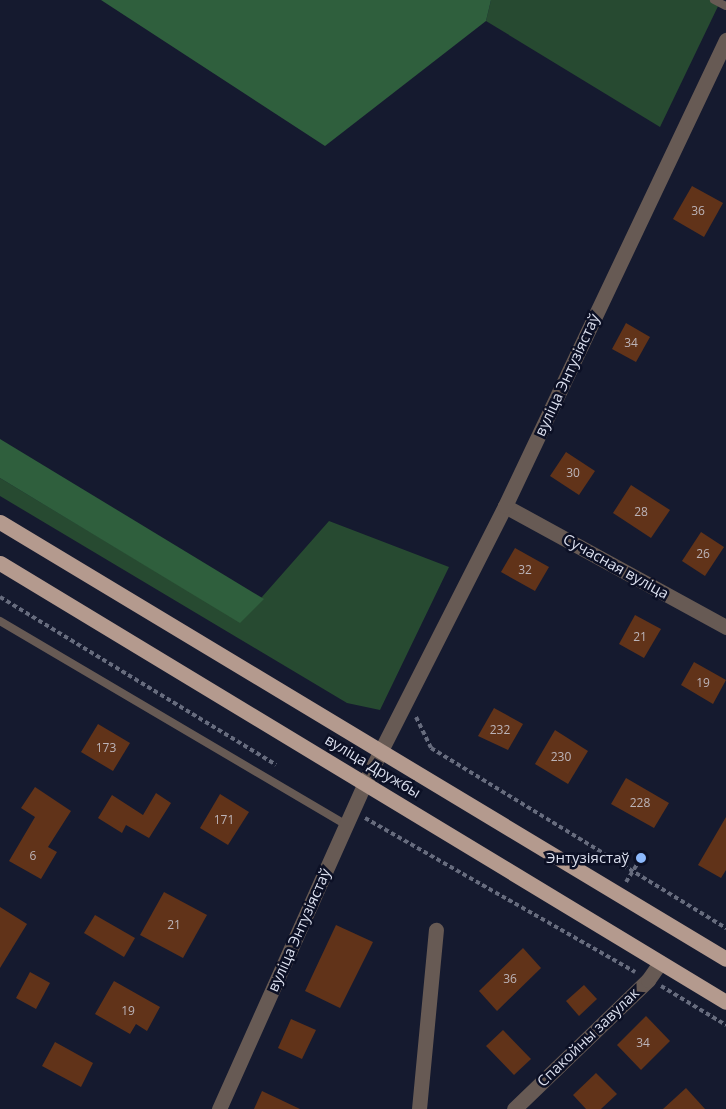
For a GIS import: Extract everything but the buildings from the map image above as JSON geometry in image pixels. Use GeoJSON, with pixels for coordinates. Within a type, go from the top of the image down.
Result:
{"type":"FeatureCollection","features":[{"type":"Feature","properties":{"kind":"main road","name":"вуліца Дружбы"},"geometry":{"type":"LineString","coordinates":[[0,522],[726,959]]}},
{"type":"Feature","properties":{"kind":"main road","name":"вуліца Дружбы"},"geometry":{"type":"LineString","coordinates":[[0,563],[726,1002]]}},
{"type":"Feature","properties":{"kind":"street","name":"вуліца Энтузіястаў"},"geometry":{"type":"LineString","coordinates":[[219,1109],[365,782],[505,506],[726,40]]}},
{"type":"Feature","properties":{"kind":"street","name":"Сучасная вуліца"},"geometry":{"type":"LineString","coordinates":[[505,506],[726,627]]}},
{"type":"Feature","properties":{"kind":"street"},"geometry":{"type":"LineString","coordinates":[[419,1109],[435,930]]}},
{"type":"Feature","properties":{"kind":"street","name":"Спакойны завулак"},"geometry":{"type":"LineString","coordinates":[[514,1109],[648,980],[660,963]]}},
{"type":"Feature","properties":{"kind":"lane"},"geometry":{"type":"LineString","coordinates":[[714,0],[726,6]]}},
{"type":"Feature","properties":{"kind":"lane"},"geometry":{"type":"LineString","coordinates":[[0,621],[346,825]]}},
{"type":"Feature","properties":{"kind":"path"},"geometry":{"type":"LineString","coordinates":[[0,597],[286,771]]}},
{"type":"Feature","properties":{"kind":"path"},"geometry":{"type":"LineString","coordinates":[[402,706],[413,711],[431,748],[726,928]]}},
{"type":"Feature","properties":{"kind":"path"},"geometry":{"type":"LineString","coordinates":[[364,818],[639,975]]}},
{"type":"Feature","properties":{"kind":"path"},"geometry":{"type":"LineString","coordinates":[[618,896],[641,858]]}},
{"type":"Feature","properties":{"kind":"path"},"geometry":{"type":"LineString","coordinates":[[658,985],[726,1025]]}},
{"type":"Feature","properties":{"kind":"green space"},"geometry":{"type":"Polygon","coordinates":[[[101,0],[491,0],[486,21],[325,146],[101,0]]]}},
{"type":"Feature","properties":{"kind":"green space"},"geometry":{"type":"Polygon","coordinates":[[[491,0],[721,0],[660,127],[486,21],[491,0]]]}},
{"type":"Feature","properties":{"kind":"green space"},"geometry":{"type":"Polygon","coordinates":[[[0,439],[264,599],[240,623],[0,478],[0,439]]]}},
{"type":"Feature","properties":{"kind":"green space"},"geometry":{"type":"Polygon","coordinates":[[[0,478],[240,622],[329,521],[449,567],[380,710],[347,703],[0,496],[0,478]]]}},
{"type":"Feature","properties":{"kind":"place","name":"Энтузіястаў"},"geometry":{"type":"Point","coordinates":[641,858]}}]}
